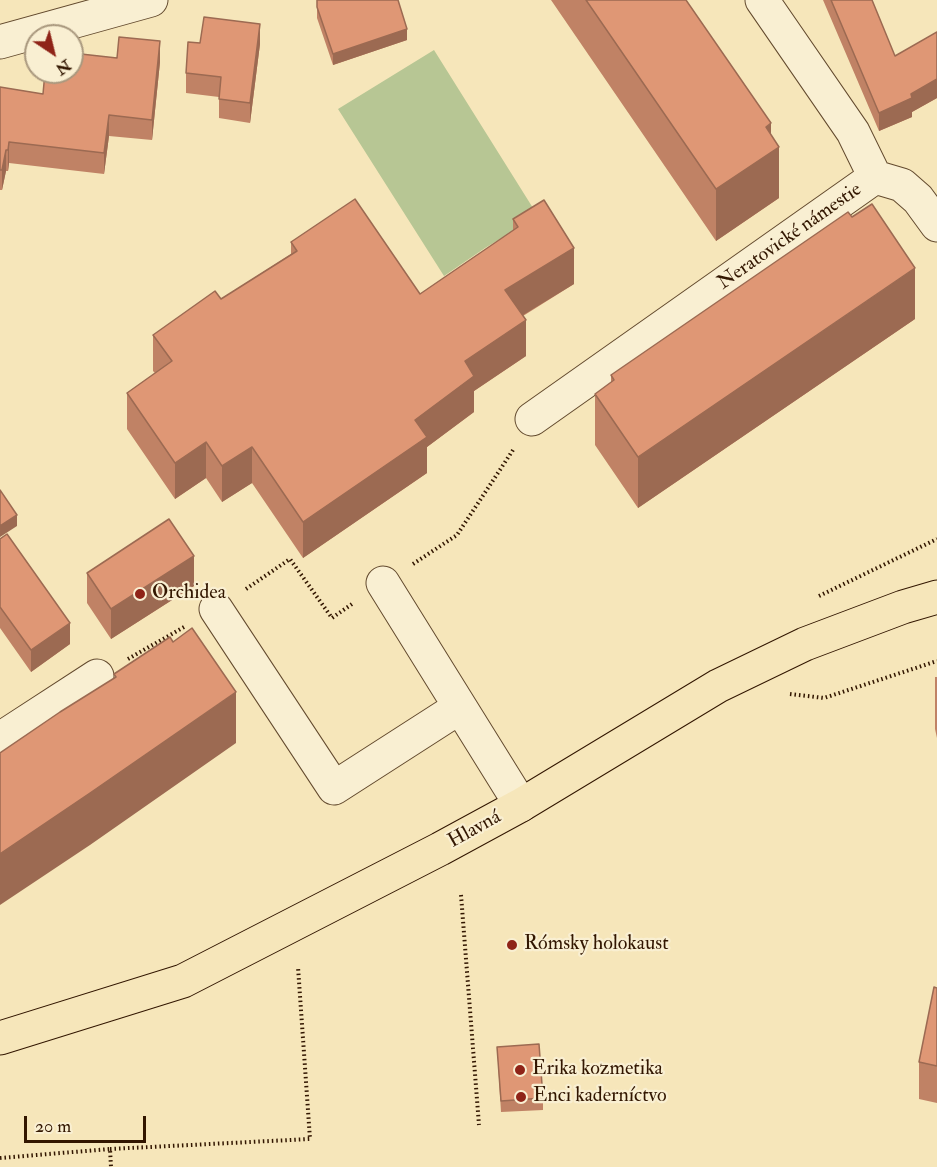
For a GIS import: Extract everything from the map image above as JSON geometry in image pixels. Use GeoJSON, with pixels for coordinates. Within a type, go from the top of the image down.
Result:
{"type":"FeatureCollection","features":[{"type":"Feature","properties":{"kind":"main road","name":"Hlavná"},"geometry":{"type":"LineString","coordinates":[[0,1038],[183,981],[521,805],[718,686],[805,644],[903,607],[937,597]]}},
{"type":"Feature","properties":{"kind":"street"},"geometry":{"type":"LineString","coordinates":[[0,42],[151,0]]}},
{"type":"Feature","properties":{"kind":"street","name":"Neratovické námestie"},"geometry":{"type":"LineString","coordinates":[[532,419],[875,177],[854,132],[762,0]]}},
{"type":"Feature","properties":{"kind":"street"},"geometry":{"type":"LineString","coordinates":[[875,177],[902,185],[928,202],[937,225]]}},
{"type":"Feature","properties":{"kind":"street"},"geometry":{"type":"LineString","coordinates":[[383,583],[521,805]]}},
{"type":"Feature","properties":{"kind":"street"},"geometry":{"type":"LineString","coordinates":[[216,609],[334,788],[460,707]]}},
{"type":"Feature","properties":{"kind":"street"},"geometry":{"type":"LineString","coordinates":[[0,739],[97,676]]}},
{"type":"Feature","properties":{"kind":"path"},"geometry":{"type":"LineString","coordinates":[[97,676],[216,609],[290,559],[332,618],[457,535],[532,419]]}},
{"type":"Feature","properties":{"kind":"path"},"geometry":{"type":"LineString","coordinates":[[789,694],[824,698],[937,661]]}},
{"type":"Feature","properties":{"kind":"path"},"geometry":{"type":"LineString","coordinates":[[461,895],[480,1125]]}},
{"type":"Feature","properties":{"kind":"path"},"geometry":{"type":"LineString","coordinates":[[0,1158],[110,1149],[310,1139],[298,967]]}},
{"type":"Feature","properties":{"kind":"path"},"geometry":{"type":"LineString","coordinates":[[110,1149],[111,1167]]}},
{"type":"Feature","properties":{"kind":"green space"},"geometry":{"type":"Polygon","coordinates":[[[434,50],[538,216],[444,276],[338,109],[434,50]]]}},
{"type":"Feature","properties":{"kind":"building"},"geometry":{"type":"Polygon","coordinates":[[[317,0],[398,0],[407,29],[333,54],[317,7],[317,0]]]}},
{"type":"Feature","properties":{"kind":"building"},"geometry":{"type":"Polygon","coordinates":[[[586,0],[686,0],[771,123],[766,127],[779,147],[716,189],[586,0]]]}},
{"type":"Feature","properties":{"kind":"building"},"geometry":{"type":"Polygon","coordinates":[[[831,0],[872,0],[895,56],[937,32],[937,79],[911,94],[912,98],[879,113],[831,0]]]}},
{"type":"Feature","properties":{"kind":"building"},"geometry":{"type":"Polygon","coordinates":[[[204,17],[260,24],[250,103],[219,99],[221,77],[186,73],[188,42],[200,43],[204,17]]]}},
{"type":"Feature","properties":{"kind":"building"},"geometry":{"type":"Polygon","coordinates":[[[119,37],[160,41],[152,120],[109,115],[104,153],[9,142],[2,170],[0,170],[0,87],[43,94],[44,84],[84,84],[84,54],[117,58],[119,37]]]}},
{"type":"Feature","properties":{"kind":"building"},"geometry":{"type":"Polygon","coordinates":[[[355,199],[420,294],[518,227],[513,219],[544,200],[574,248],[505,290],[526,320],[465,361],[474,376],[415,420],[427,437],[303,522],[252,447],[222,466],[206,442],[175,463],[127,393],[172,361],[153,335],[215,291],[221,299],[297,251],[291,242],[355,199]]]}},
{"type":"Feature","properties":{"kind":"building"},"geometry":{"type":"Polygon","coordinates":[[[872,204],[915,268],[638,457],[595,394],[614,380],[611,375],[848,212],[852,217],[872,204]]]}},
{"type":"Feature","properties":{"kind":"building"},"geometry":{"type":"Polygon","coordinates":[[[0,490],[17,515],[0,526],[0,490]]]}},
{"type":"Feature","properties":{"kind":"building"},"geometry":{"type":"Polygon","coordinates":[[[169,519],[194,556],[111,609],[87,573],[169,519]]]}},
{"type":"Feature","properties":{"kind":"building"},"geometry":{"type":"Polygon","coordinates":[[[7,534],[70,623],[31,650],[0,607],[0,539],[7,534]]]}},
{"type":"Feature","properties":{"kind":"building"},"geometry":{"type":"Polygon","coordinates":[[[192,628],[236,692],[0,854],[0,753],[116,677],[114,674],[170,637],[173,642],[192,628]]]}},
{"type":"Feature","properties":{"kind":"building"},"geometry":{"type":"Polygon","coordinates":[[[934,987],[937,988],[937,1066],[919,1062],[934,987]]]}},
{"type":"Feature","properties":{"kind":"building"},"geometry":{"type":"Polygon","coordinates":[[[539,1044],[543,1098],[501,1101],[497,1047],[539,1044]]]}},
{"type":"Feature","properties":{"kind":"place","name":"Orchidea"},"geometry":{"type":"Point","coordinates":[140,594]}},
{"type":"Feature","properties":{"kind":"place","name":"Rómsky holokaust"},"geometry":{"type":"Point","coordinates":[512,945]}},
{"type":"Feature","properties":{"kind":"place","name":"Erika kozmetika"},"geometry":{"type":"Point","coordinates":[520,1070]}},
{"type":"Feature","properties":{"kind":"place","name":"Enci kaderníctvo"},"geometry":{"type":"Point","coordinates":[521,1097]}}]}
